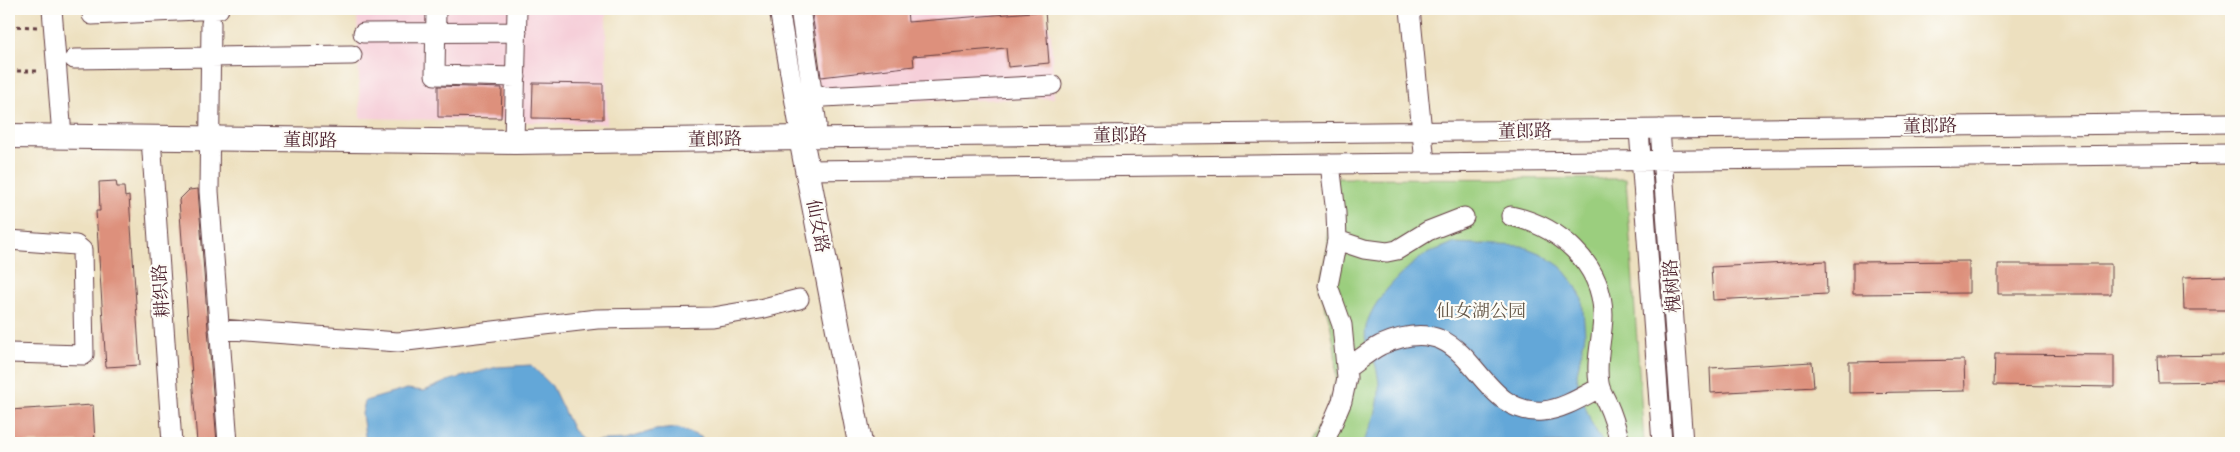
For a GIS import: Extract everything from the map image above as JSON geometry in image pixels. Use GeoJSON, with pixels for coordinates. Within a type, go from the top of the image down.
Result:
{"type":"FeatureCollection","features":[{"type":"Feature","properties":{"kind":"main road","name":"董郎路"},"geometry":{"type":"LineString","coordinates":[[9,136],[514,142],[809,132]]}},
{"type":"Feature","properties":{"kind":"main road","name":"仙女路"},"geometry":{"type":"LineString","coordinates":[[809,132],[807,170],[860,443]]}},
{"type":"Feature","properties":{"kind":"street"},"geometry":{"type":"LineString","coordinates":[[92,9],[92,15],[215,16],[209,139],[209,191],[228,443]]}},
{"type":"Feature","properties":{"kind":"street"},"geometry":{"type":"LineString","coordinates":[[436,9],[435,75],[516,78]]}},
{"type":"Feature","properties":{"kind":"street"},"geometry":{"type":"LineString","coordinates":[[514,142],[517,9]]}},
{"type":"Feature","properties":{"kind":"street","name":"仙女路"},"geometry":{"type":"LineString","coordinates":[[778,9],[794,96],[809,132]]}},
{"type":"Feature","properties":{"kind":"street"},"geometry":{"type":"LineString","coordinates":[[800,9],[812,92],[809,132]]}},
{"type":"Feature","properties":{"kind":"street"},"geometry":{"type":"LineString","coordinates":[[1410,9],[1424,163]]}},
{"type":"Feature","properties":{"kind":"street"},"geometry":{"type":"LineString","coordinates":[[53,18],[62,136]]}},
{"type":"Feature","properties":{"kind":"street"},"geometry":{"type":"LineString","coordinates":[[363,33],[516,32]]}},
{"type":"Feature","properties":{"kind":"street"},"geometry":{"type":"LineString","coordinates":[[74,59],[352,55]]}},
{"type":"Feature","properties":{"kind":"street"},"geometry":{"type":"LineString","coordinates":[[794,96],[812,92],[824,97],[1052,85]]}},
{"type":"Feature","properties":{"kind":"street","name":"董郎路"},"geometry":{"type":"LineString","coordinates":[[809,132],[1421,132],[2231,123]]}},
{"type":"Feature","properties":{"kind":"street","name":"槐树路"},"geometry":{"type":"LineString","coordinates":[[1660,129],[1683,443]]}},
{"type":"Feature","properties":{"kind":"street","name":"槐树路"},"geometry":{"type":"LineString","coordinates":[[1639,130],[1662,443]]}},
{"type":"Feature","properties":{"kind":"street","name":"耕织路"},"geometry":{"type":"LineString","coordinates":[[151,138],[172,443]]}},
{"type":"Feature","properties":{"kind":"street","name":"董郎路"},"geometry":{"type":"LineString","coordinates":[[807,170],[2231,154]]}},
{"type":"Feature","properties":{"kind":"street"},"geometry":{"type":"LineString","coordinates":[[1324,443],[1342,401],[1347,378],[1342,326],[1328,286],[1337,240],[1330,164]]}},
{"type":"Feature","properties":{"kind":"street"},"geometry":{"type":"LineString","coordinates":[[1511,216],[1539,224],[1560,237],[1576,251],[1590,268],[1603,313],[1592,391],[1618,430],[1620,443]]}},
{"type":"Feature","properties":{"kind":"street"},"geometry":{"type":"LineString","coordinates":[[1337,240],[1364,249],[1387,252],[1397,250],[1428,231],[1464,217]]}},
{"type":"Feature","properties":{"kind":"street"},"geometry":{"type":"LineString","coordinates":[[9,240],[76,245],[82,250],[84,355],[9,353]]}},
{"type":"Feature","properties":{"kind":"street"},"geometry":{"type":"LineString","coordinates":[[219,329],[398,342],[597,319],[712,317],[760,309],[799,299]]}},
{"type":"Feature","properties":{"kind":"street"},"geometry":{"type":"LineString","coordinates":[[1346,368],[1393,340],[1421,336],[1436,338],[1461,352],[1493,392],[1516,406],[1544,411],[1562,407],[1592,391]]}},
{"type":"Feature","properties":{"kind":"path"},"geometry":{"type":"LineString","coordinates":[[9,26],[53,18]]}},
{"type":"Feature","properties":{"kind":"path"},"geometry":{"type":"LineString","coordinates":[[9,71],[57,71]]}},
{"type":"Feature","properties":{"kind":"shaded area"},"geometry":{"type":"Polygon","coordinates":[[[292,9],[606,9],[607,124],[360,118],[357,12],[292,13],[292,9]]]}},
{"type":"Feature","properties":{"kind":"shaded area"},"geometry":{"type":"Polygon","coordinates":[[[838,9],[1043,9],[1051,34],[1054,98],[820,104],[808,12],[838,9]]]}},
{"type":"Feature","properties":{"kind":"green space","name":"仙女湖公园"},"geometry":{"type":"Polygon","coordinates":[[[1323,178],[1626,179],[1644,443],[1309,443],[1327,411],[1336,378],[1335,351],[1330,323],[1319,286],[1328,245],[1323,178]]]}},
{"type":"Feature","properties":{"kind":"water"},"geometry":{"type":"Polygon","coordinates":[[[1453,243],[1522,246],[1544,255],[1561,267],[1575,285],[1582,298],[1585,335],[1577,374],[1579,390],[1591,422],[1603,443],[1363,443],[1375,414],[1379,395],[1378,374],[1366,342],[1365,331],[1368,319],[1382,296],[1410,266],[1427,254],[1453,243]]]}},
{"type":"Feature","properties":{"kind":"water"},"geometry":{"type":"Polygon","coordinates":[[[531,365],[552,386],[573,430],[585,441],[626,439],[655,430],[678,428],[701,437],[704,443],[366,443],[362,414],[365,401],[407,389],[424,391],[450,380],[497,367],[531,365]]]}},
{"type":"Feature","properties":{"kind":"building"},"geometry":{"type":"Polygon","coordinates":[[[838,9],[907,9],[908,22],[1045,11],[1049,63],[1008,67],[1006,48],[913,56],[914,66],[821,77],[812,12],[838,9]]]}},
{"type":"Feature","properties":{"kind":"building"},"geometry":{"type":"Polygon","coordinates":[[[533,83],[603,84],[603,119],[532,118],[533,83]]]}},
{"type":"Feature","properties":{"kind":"building"},"geometry":{"type":"Polygon","coordinates":[[[438,86],[502,88],[501,118],[438,117],[438,86]]]}},
{"type":"Feature","properties":{"kind":"building"},"geometry":{"type":"Polygon","coordinates":[[[116,181],[117,187],[124,187],[125,197],[129,196],[140,365],[106,367],[96,211],[100,211],[99,182],[116,181]]]}},
{"type":"Feature","properties":{"kind":"building"},"geometry":{"type":"Polygon","coordinates":[[[198,189],[217,443],[197,443],[179,200],[189,190],[198,189]]]}},
{"type":"Feature","properties":{"kind":"building"},"geometry":{"type":"Polygon","coordinates":[[[1826,261],[1827,294],[1713,300],[1711,267],[1826,261]]]}},
{"type":"Feature","properties":{"kind":"building"},"geometry":{"type":"Polygon","coordinates":[[[1969,261],[1969,293],[1853,294],[1853,262],[1969,261]]]}},
{"type":"Feature","properties":{"kind":"building"},"geometry":{"type":"Polygon","coordinates":[[[1998,264],[2111,264],[2111,294],[1998,294],[1998,264]]]}},
{"type":"Feature","properties":{"kind":"building"},"geometry":{"type":"Polygon","coordinates":[[[2231,276],[2231,310],[2184,310],[2183,277],[2231,276]]]}},
{"type":"Feature","properties":{"kind":"building"},"geometry":{"type":"Polygon","coordinates":[[[1995,354],[2114,355],[2114,387],[1994,385],[1995,354]]]}},
{"type":"Feature","properties":{"kind":"building"},"geometry":{"type":"Polygon","coordinates":[[[2231,355],[2231,381],[2158,382],[2157,356],[2231,355]]]}},
{"type":"Feature","properties":{"kind":"building"},"geometry":{"type":"Polygon","coordinates":[[[1964,360],[1965,391],[1849,393],[1849,362],[1964,360]]]}},
{"type":"Feature","properties":{"kind":"building"},"geometry":{"type":"Polygon","coordinates":[[[1812,362],[1814,387],[1711,393],[1710,368],[1812,362]]]}},
{"type":"Feature","properties":{"kind":"building"},"geometry":{"type":"Polygon","coordinates":[[[93,405],[95,442],[9,443],[9,410],[93,405]]]}}]}
